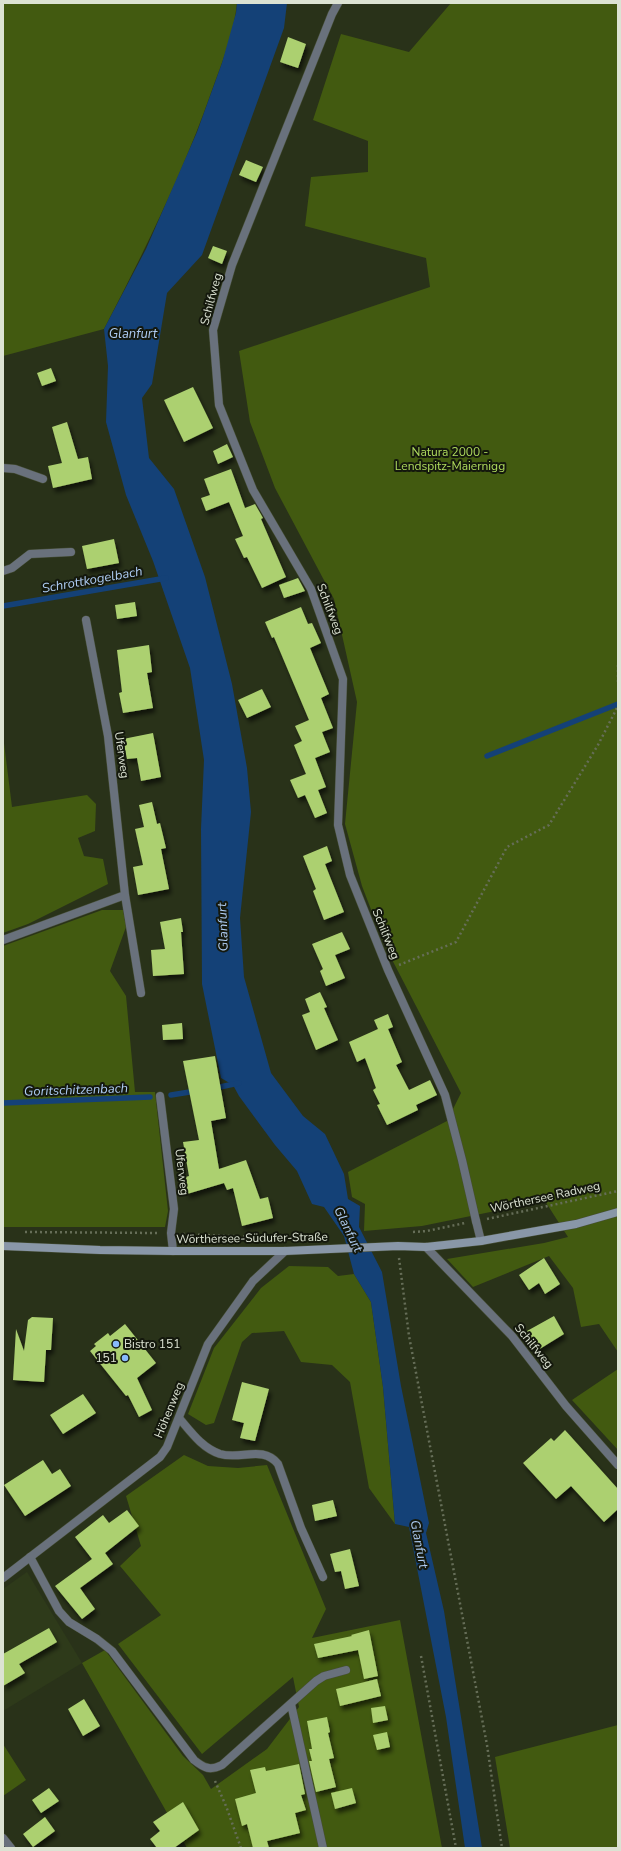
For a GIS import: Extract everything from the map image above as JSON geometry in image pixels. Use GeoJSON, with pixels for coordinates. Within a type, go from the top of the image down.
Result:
{"type":"FeatureCollection","features":[{"type":"Feature","properties":{"kind":"main road","name":"Wörthersee-Südufer-Straße"},"geometry":{"type":"LineString","coordinates":[[3,1246],[172,1251],[285,1251],[426,1246],[480,1241],[576,1224],[618,1212]]}},
{"type":"Feature","properties":{"kind":"street","name":"Schilfweg"},"geometry":{"type":"LineString","coordinates":[[338,3],[332,14],[232,265],[213,330],[219,405],[253,490],[311,589],[343,679],[338,825],[350,875],[388,970],[445,1094],[462,1160],[480,1241]]}},
{"type":"Feature","properties":{"kind":"street"},"geometry":{"type":"LineString","coordinates":[[3,468],[15,469],[43,479]]}},
{"type":"Feature","properties":{"kind":"street"},"geometry":{"type":"LineString","coordinates":[[3,571],[12,568],[30,554],[70,552]]}},
{"type":"Feature","properties":{"kind":"street","name":"Uferweg"},"geometry":{"type":"LineString","coordinates":[[86,620],[109,743],[125,895],[141,993]]}},
{"type":"Feature","properties":{"kind":"street"},"geometry":{"type":"LineString","coordinates":[[3,940],[125,895]]}},
{"type":"Feature","properties":{"kind":"street","name":"Uferweg"},"geometry":{"type":"LineString","coordinates":[[160,1096],[174,1209],[171,1233],[172,1251]]}},
{"type":"Feature","properties":{"kind":"street","name":"Schilfweg"},"geometry":{"type":"LineString","coordinates":[[426,1246],[512,1336],[566,1406],[618,1465]]}},
{"type":"Feature","properties":{"kind":"street","name":"Höhenweg"},"geometry":{"type":"LineString","coordinates":[[3,1578],[155,1462],[167,1448],[208,1344],[253,1282],[285,1251]]}},
{"type":"Feature","properties":{"kind":"street"},"geometry":{"type":"LineString","coordinates":[[179,1418],[192,1435],[204,1446],[220,1454],[236,1456],[261,1454],[274,1459],[278,1464],[301,1528],[323,1577]]}},
{"type":"Feature","properties":{"kind":"street"},"geometry":{"type":"LineString","coordinates":[[30,1557],[59,1611],[69,1622],[97,1639],[112,1651],[194,1760],[202,1767],[209,1769],[222,1765],[324,1676],[346,1670]]}},
{"type":"Feature","properties":{"kind":"street"},"geometry":{"type":"LineString","coordinates":[[291,1704],[323,1848]]}},
{"type":"Feature","properties":{"kind":"street"},"geometry":{"type":"LineString","coordinates":[[3,1838],[11,1848]]}},
{"type":"Feature","properties":{"kind":"path"},"geometry":{"type":"LineString","coordinates":[[618,664],[618,683]]}},
{"type":"Feature","properties":{"kind":"path"},"geometry":{"type":"LineString","coordinates":[[388,970],[456,942],[507,847],[549,825],[598,745],[618,706]]}},
{"type":"Feature","properties":{"kind":"path","name":"Wörthersee Radweg"},"geometry":{"type":"LineString","coordinates":[[412,1232],[427,1231],[618,1191]]}},
{"type":"Feature","properties":{"kind":"path"},"geometry":{"type":"LineString","coordinates":[[398,1246],[409,1336],[487,1745],[502,1848]]}},
{"type":"Feature","properties":{"kind":"path"},"geometry":{"type":"LineString","coordinates":[[421,1656],[456,1848]]}},
{"type":"Feature","properties":{"kind":"path"},"geometry":{"type":"LineString","coordinates":[[209,1769],[226,1806],[241,1848]]}},
{"type":"Feature","properties":{"kind":"shaded area"},"geometry":{"type":"Polygon","coordinates":[[[27,1572],[82,1663],[3,1711],[3,1589],[27,1572]]]}},
{"type":"Feature","properties":{"kind":"green space"},"geometry":{"type":"Polygon","coordinates":[[[3,3],[237,3],[227,49],[188,154],[148,242],[104,329],[3,356],[3,3]]]}},
{"type":"Feature","properties":{"kind":"green space","name":"Natura 2000 - Lendspitz-Maiernigg"},"geometry":{"type":"Polygon","coordinates":[[[451,3],[618,3],[618,1352],[599,1324],[581,1327],[573,1288],[549,1256],[473,1287],[447,1259],[544,1243],[568,1237],[545,1201],[422,1226],[364,1231],[365,1204],[352,1197],[348,1172],[447,1121],[461,1093],[385,946],[362,886],[345,824],[357,702],[334,599],[275,488],[250,422],[239,351],[430,287],[426,258],[305,226],[311,177],[368,172],[368,141],[313,120],[341,34],[409,52],[451,3]]]}},
{"type":"Feature","properties":{"kind":"green space"},"geometry":{"type":"Polygon","coordinates":[[[3,735],[12,807],[87,795],[96,804],[95,831],[78,838],[84,856],[103,859],[108,884],[28,924],[3,933],[3,735]]]}},
{"type":"Feature","properties":{"kind":"green space"},"geometry":{"type":"Polygon","coordinates":[[[102,910],[123,910],[126,927],[110,971],[126,996],[135,1092],[155,1092],[168,1211],[165,1227],[3,1227],[3,946],[102,910]]]}},
{"type":"Feature","properties":{"kind":"green space"},"geometry":{"type":"Polygon","coordinates":[[[289,1266],[328,1267],[338,1276],[354,1274],[371,1302],[383,1387],[395,1524],[369,1488],[350,1382],[332,1365],[301,1362],[284,1331],[252,1333],[242,1342],[214,1423],[206,1425],[188,1414],[214,1348],[261,1288],[289,1266]]]}},
{"type":"Feature","properties":{"kind":"green space"},"geometry":{"type":"Polygon","coordinates":[[[618,1369],[618,1450],[572,1400],[618,1369]]]}},
{"type":"Feature","properties":{"kind":"green space"},"geometry":{"type":"Polygon","coordinates":[[[184,1455],[208,1466],[238,1468],[267,1465],[326,1609],[312,1638],[400,1620],[442,1848],[187,1848],[82,1663],[105,1650],[183,1756],[203,1775],[211,1789],[267,1749],[299,1707],[293,1677],[202,1754],[118,1644],[161,1615],[120,1566],[141,1546],[126,1496],[184,1455]]]}},
{"type":"Feature","properties":{"kind":"green space"},"geometry":{"type":"Polygon","coordinates":[[[618,1725],[618,1848],[510,1848],[495,1757],[618,1725]]]}},
{"type":"Feature","properties":{"kind":"green space"},"geometry":{"type":"Polygon","coordinates":[[[3,1744],[26,1780],[3,1796],[3,1744]]]}},
{"type":"Feature","properties":{"kind":"water","name":"Glanfurt"},"geometry":{"type":"Polygon","coordinates":[[[237,3],[287,3],[284,28],[202,255],[167,293],[152,384],[142,398],[149,458],[174,489],[205,577],[232,684],[247,768],[251,812],[240,918],[244,977],[271,1073],[303,1116],[325,1134],[344,1174],[348,1199],[360,1206],[359,1227],[382,1272],[401,1386],[429,1523],[426,1533],[444,1611],[482,1848],[465,1848],[446,1717],[409,1527],[395,1524],[383,1387],[371,1302],[354,1274],[344,1236],[324,1207],[312,1204],[297,1171],[275,1145],[239,1096],[233,1085],[221,1078],[202,984],[201,829],[204,760],[190,668],[153,561],[126,495],[106,422],[108,366],[104,329],[146,249],[197,132],[222,63],[236,13],[237,3]]]}},
{"type":"Feature","properties":{"kind":"building"},"geometry":{"type":"Polygon","coordinates":[[[288,37],[306,44],[298,68],[280,62],[288,37]]]}},
{"type":"Feature","properties":{"kind":"building"},"geometry":{"type":"Polygon","coordinates":[[[246,160],[263,167],[256,182],[239,175],[246,160]]]}},
{"type":"Feature","properties":{"kind":"building"},"geometry":{"type":"Polygon","coordinates":[[[213,246],[227,251],[222,264],[208,258],[213,246]]]}},
{"type":"Feature","properties":{"kind":"building"},"geometry":{"type":"Polygon","coordinates":[[[51,368],[56,381],[42,386],[37,373],[51,368]]]}},
{"type":"Feature","properties":{"kind":"building"},"geometry":{"type":"Polygon","coordinates":[[[193,387],[213,428],[184,442],[164,400],[193,387]]]}},
{"type":"Feature","properties":{"kind":"building"},"geometry":{"type":"Polygon","coordinates":[[[67,422],[78,459],[88,457],[92,479],[53,488],[48,466],[62,463],[52,427],[67,422]]]}},
{"type":"Feature","properties":{"kind":"building"},"geometry":{"type":"Polygon","coordinates":[[[227,444],[233,457],[218,464],[213,451],[227,444]]]}},
{"type":"Feature","properties":{"kind":"building"},"geometry":{"type":"Polygon","coordinates":[[[231,469],[245,508],[255,504],[263,518],[261,519],[286,577],[262,588],[247,557],[244,558],[235,539],[243,536],[229,502],[206,511],[201,498],[210,495],[204,479],[231,469]]]}},
{"type":"Feature","properties":{"kind":"building"},"geometry":{"type":"Polygon","coordinates":[[[114,539],[119,563],[87,569],[82,546],[114,539]]]}},
{"type":"Feature","properties":{"kind":"building"},"geometry":{"type":"Polygon","coordinates":[[[298,578],[305,591],[284,598],[279,585],[298,578]]]}},
{"type":"Feature","properties":{"kind":"building"},"geometry":{"type":"Polygon","coordinates":[[[135,602],[137,616],[117,619],[115,605],[135,602]]]}},
{"type":"Feature","properties":{"kind":"building"},"geometry":{"type":"Polygon","coordinates":[[[301,607],[308,624],[312,623],[321,643],[310,648],[329,694],[321,698],[333,728],[322,732],[330,752],[315,758],[326,787],[318,790],[327,813],[315,818],[305,795],[298,798],[290,780],[306,774],[294,745],[302,741],[295,726],[309,720],[274,637],[272,638],[265,622],[301,607]]]}},
{"type":"Feature","properties":{"kind":"building"},"geometry":{"type":"Polygon","coordinates":[[[149,645],[152,672],[147,673],[153,708],[123,713],[119,693],[122,692],[117,650],[149,645]]]}},
{"type":"Feature","properties":{"kind":"building"},"geometry":{"type":"Polygon","coordinates":[[[262,689],[271,707],[247,718],[238,700],[262,689]]]}},
{"type":"Feature","properties":{"kind":"building"},"geometry":{"type":"Polygon","coordinates":[[[153,733],[161,777],[141,781],[137,758],[127,759],[123,739],[153,733]]]}},
{"type":"Feature","properties":{"kind":"building"},"geometry":{"type":"Polygon","coordinates":[[[152,802],[157,824],[160,823],[166,848],[161,849],[169,889],[138,895],[133,867],[143,865],[135,829],[144,827],[139,805],[152,802]]]}},
{"type":"Feature","properties":{"kind":"building"},"geometry":{"type":"Polygon","coordinates":[[[327,846],[332,861],[325,864],[344,912],[324,920],[313,891],[316,889],[303,856],[327,846]]]}},
{"type":"Feature","properties":{"kind":"building"},"geometry":{"type":"Polygon","coordinates":[[[181,918],[183,932],[181,932],[184,974],[153,976],[151,950],[165,949],[160,922],[181,918]]]}},
{"type":"Feature","properties":{"kind":"building"},"geometry":{"type":"Polygon","coordinates":[[[342,932],[350,949],[335,955],[345,978],[326,986],[320,971],[323,969],[312,944],[342,932]]]}},
{"type":"Feature","properties":{"kind":"building"},"geometry":{"type":"Polygon","coordinates":[[[320,992],[327,1007],[324,1008],[338,1040],[316,1050],[302,1015],[310,1012],[305,999],[320,992]]]}},
{"type":"Feature","properties":{"kind":"building"},"geometry":{"type":"Polygon","coordinates":[[[388,1014],[393,1027],[388,1029],[402,1062],[396,1065],[409,1090],[430,1080],[437,1095],[416,1105],[418,1110],[387,1125],[377,1105],[380,1104],[373,1090],[376,1088],[365,1058],[357,1062],[349,1042],[378,1029],[374,1020],[388,1014]]]}},
{"type":"Feature","properties":{"kind":"building"},"geometry":{"type":"Polygon","coordinates":[[[182,1023],[183,1039],[163,1040],[162,1025],[182,1023]]]}},
{"type":"Feature","properties":{"kind":"building"},"geometry":{"type":"Polygon","coordinates":[[[215,1056],[226,1118],[211,1121],[219,1169],[246,1160],[260,1199],[268,1197],[273,1218],[242,1226],[233,1188],[227,1190],[224,1183],[187,1194],[182,1178],[189,1176],[183,1142],[199,1140],[183,1061],[215,1056]]]}},
{"type":"Feature","properties":{"kind":"building"},"geometry":{"type":"Polygon","coordinates":[[[544,1258],[560,1284],[545,1294],[539,1283],[529,1290],[519,1275],[544,1258]]]}},
{"type":"Feature","properties":{"kind":"building"},"geometry":{"type":"Polygon","coordinates":[[[554,1316],[564,1334],[538,1350],[527,1331],[554,1316]]]}},
{"type":"Feature","properties":{"kind":"building"},"geometry":{"type":"Polygon","coordinates":[[[32,1317],[53,1318],[51,1350],[46,1350],[44,1382],[13,1380],[16,1329],[24,1351],[28,1320],[32,1317]]]}},
{"type":"Feature","properties":{"kind":"building"},"geometry":{"type":"Polygon","coordinates":[[[125,1324],[156,1363],[137,1378],[152,1410],[139,1417],[128,1395],[126,1396],[90,1351],[96,1346],[94,1344],[108,1333],[110,1336],[125,1324]]]}},
{"type":"Feature","properties":{"kind":"building"},"geometry":{"type":"Polygon","coordinates":[[[242,1382],[269,1389],[255,1441],[240,1438],[244,1423],[232,1420],[242,1382]]]}},
{"type":"Feature","properties":{"kind":"building"},"geometry":{"type":"Polygon","coordinates":[[[83,1394],[96,1413],[63,1434],[50,1415],[83,1394]]]}},
{"type":"Feature","properties":{"kind":"building"},"geometry":{"type":"Polygon","coordinates":[[[565,1430],[618,1489],[618,1509],[604,1522],[571,1486],[556,1499],[523,1463],[551,1438],[554,1441],[565,1430]]]}},
{"type":"Feature","properties":{"kind":"building"},"geometry":{"type":"Polygon","coordinates":[[[43,1460],[52,1474],[60,1469],[71,1486],[25,1516],[4,1485],[43,1460]]]}},
{"type":"Feature","properties":{"kind":"building"},"geometry":{"type":"Polygon","coordinates":[[[333,1500],[337,1516],[315,1521],[312,1505],[333,1500]]]}},
{"type":"Feature","properties":{"kind":"building"},"geometry":{"type":"Polygon","coordinates":[[[127,1510],[139,1526],[105,1553],[113,1564],[80,1588],[95,1609],[82,1619],[55,1586],[92,1559],[75,1537],[103,1515],[109,1523],[127,1510]]]}},
{"type":"Feature","properties":{"kind":"building"},"geometry":{"type":"Polygon","coordinates":[[[350,1549],[359,1586],[345,1589],[341,1571],[335,1572],[330,1554],[350,1549]]]}},
{"type":"Feature","properties":{"kind":"building"},"geometry":{"type":"Polygon","coordinates":[[[49,1628],[57,1642],[19,1664],[25,1673],[3,1686],[3,1654],[49,1628]]]}},
{"type":"Feature","properties":{"kind":"building"},"geometry":{"type":"Polygon","coordinates":[[[369,1630],[378,1676],[364,1679],[358,1650],[318,1658],[314,1644],[352,1636],[351,1635],[369,1630]]]}},
{"type":"Feature","properties":{"kind":"building"},"geometry":{"type":"Polygon","coordinates":[[[377,1679],[381,1696],[340,1706],[336,1689],[377,1679]]]}},
{"type":"Feature","properties":{"kind":"building"},"geometry":{"type":"Polygon","coordinates":[[[84,1699],[100,1726],[83,1736],[68,1709],[84,1699]]]}},
{"type":"Feature","properties":{"kind":"building"},"geometry":{"type":"Polygon","coordinates":[[[385,1706],[388,1720],[373,1723],[371,1708],[385,1706]]]}},
{"type":"Feature","properties":{"kind":"building"},"geometry":{"type":"Polygon","coordinates":[[[327,1717],[330,1732],[328,1733],[334,1758],[329,1759],[336,1787],[316,1792],[309,1761],[312,1761],[309,1749],[312,1749],[307,1721],[327,1717]]]}},
{"type":"Feature","properties":{"kind":"building"},"geometry":{"type":"Polygon","coordinates":[[[387,1732],[390,1747],[377,1750],[373,1735],[387,1732]]]}},
{"type":"Feature","properties":{"kind":"building"},"geometry":{"type":"Polygon","coordinates":[[[299,1764],[305,1794],[301,1795],[306,1810],[295,1813],[300,1833],[267,1841],[269,1848],[253,1848],[247,1824],[242,1826],[235,1799],[256,1793],[250,1770],[265,1767],[266,1771],[299,1764]]]}},
{"type":"Feature","properties":{"kind":"building"},"geometry":{"type":"Polygon","coordinates":[[[49,1788],[59,1801],[41,1813],[32,1800],[49,1788]]]}},
{"type":"Feature","properties":{"kind":"building"},"geometry":{"type":"Polygon","coordinates":[[[352,1788],[356,1803],[335,1809],[331,1793],[352,1788]]]}},
{"type":"Feature","properties":{"kind":"building"},"geometry":{"type":"Polygon","coordinates":[[[183,1802],[199,1830],[174,1848],[157,1848],[150,1839],[160,1831],[153,1822],[183,1802]]]}},
{"type":"Feature","properties":{"kind":"building"},"geometry":{"type":"Polygon","coordinates":[[[45,1817],[55,1831],[33,1847],[23,1834],[45,1817]]]}},
{"type":"Feature","properties":{"kind":"waterway","name":"Schrottkogelbach"},"geometry":{"type":"LineString","coordinates":[[3,606],[166,578]]}},
{"type":"Feature","properties":{"kind":"waterway"},"geometry":{"type":"LineString","coordinates":[[487,756],[618,704]]}},
{"type":"Feature","properties":{"kind":"waterway"},"geometry":{"type":"LineString","coordinates":[[215,1088],[239,1083]]}},
{"type":"Feature","properties":{"kind":"waterway"},"geometry":{"type":"LineString","coordinates":[[171,1095],[196,1091]]}},
{"type":"Feature","properties":{"kind":"waterway","name":"Goritschitzenbach"},"geometry":{"type":"LineString","coordinates":[[3,1103],[150,1097]]}},
{"type":"Feature","properties":{"kind":"place","name":"Bistro 151"},"geometry":{"type":"Point","coordinates":[116,1344]}},
{"type":"Feature","properties":{"kind":"place","name":"151"},"geometry":{"type":"Point","coordinates":[125,1358]}}]}
